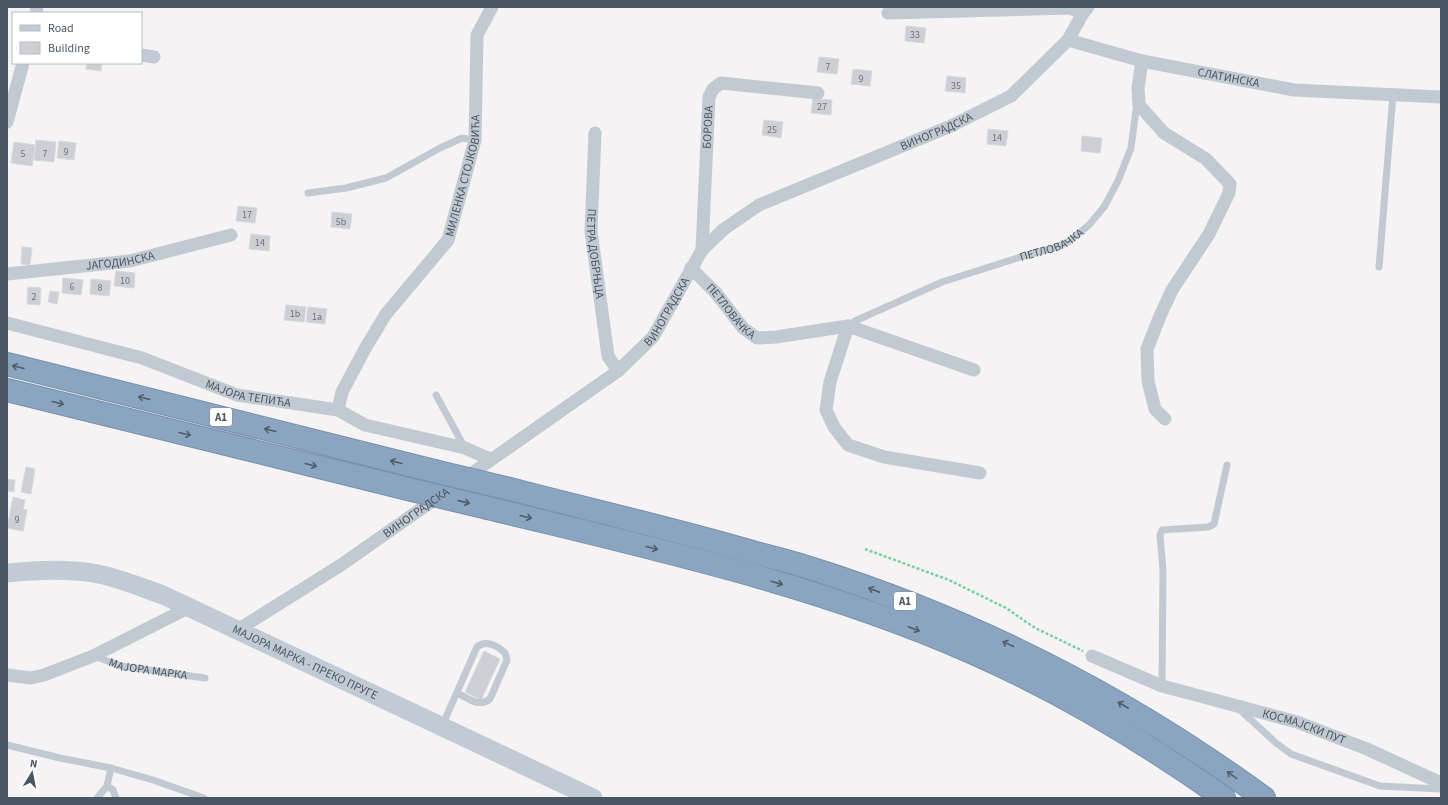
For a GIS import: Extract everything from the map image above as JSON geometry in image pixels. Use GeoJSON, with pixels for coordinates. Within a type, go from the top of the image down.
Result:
{"type":"FeatureCollection","features":[{"type":"Feature","properties":{"kind":"highway","name":"A1"},"geometry":{"type":"LineString","coordinates":[[7,364],[689,534],[811,568],[961,623],[1021,651],[1107,695],[1186,743],[1264,798]]}},
{"type":"Feature","properties":{"kind":"highway","name":"A1"},"geometry":{"type":"LineString","coordinates":[[7,390],[721,566],[818,595],[940,639],[998,664],[1092,714],[1186,772],[1224,798]]}},
{"type":"Feature","properties":{"kind":"street","name":"МИЛЕНКА СТОЈКОВИЋА"},"geometry":{"type":"LineString","coordinates":[[338,410],[342,392],[366,346],[386,314],[448,240],[475,140],[477,35],[492,7]]}},
{"type":"Feature","properties":{"kind":"street"},"geometry":{"type":"LineString","coordinates":[[888,13],[1069,8],[1085,10]]}},
{"type":"Feature","properties":{"kind":"street","name":"ВИНОГРАДСКА"},"geometry":{"type":"LineString","coordinates":[[238,629],[341,565],[618,371],[653,337],[702,250],[724,229],[759,205],[951,126],[1011,96],[1068,40],[1085,10]]}},
{"type":"Feature","properties":{"kind":"street","name":"СЛАТИНСКА"},"geometry":{"type":"LineString","coordinates":[[1068,40],[1142,61],[1294,90],[1441,96]]}},
{"type":"Feature","properties":{"kind":"street"},"geometry":{"type":"LineString","coordinates":[[142,55],[154,57]]}},
{"type":"Feature","properties":{"kind":"street","name":"ПЕТЛОВАЧКА"},"geometry":{"type":"LineString","coordinates":[[1139,105],[1138,88],[1142,61]]}},
{"type":"Feature","properties":{"kind":"street"},"geometry":{"type":"LineString","coordinates":[[7,122],[23,64]]}},
{"type":"Feature","properties":{"kind":"street","name":"БОРОВА"},"geometry":{"type":"LineString","coordinates":[[702,250],[709,97],[713,89],[721,83],[818,93]]}},
{"type":"Feature","properties":{"kind":"street"},"geometry":{"type":"LineString","coordinates":[[1139,105],[1164,133],[1206,159],[1230,184],[1229,193],[1210,234],[1172,290],[1147,349],[1148,381],[1155,409],[1165,419]]}},
{"type":"Feature","properties":{"kind":"street","name":"ПЕТРА ДОБРЊЦА"},"geometry":{"type":"LineString","coordinates":[[594,132],[591,231],[608,356],[618,371]]}},
{"type":"Feature","properties":{"kind":"street","name":"ЈАГОДИНСКА"},"geometry":{"type":"LineString","coordinates":[[7,274],[130,261],[231,235]]}},
{"type":"Feature","properties":{"kind":"street","name":"ПЕТЛОВАЧКА"},"geometry":{"type":"LineString","coordinates":[[691,268],[716,293],[743,328],[757,338],[776,337],[848,326],[974,370]]}},
{"type":"Feature","properties":{"kind":"street","name":"МАЈОРА ТЕПИЋА"},"geometry":{"type":"LineString","coordinates":[[7,323],[142,358],[237,395],[338,410],[365,425],[466,448],[490,460]]}},
{"type":"Feature","properties":{"kind":"street"},"geometry":{"type":"LineString","coordinates":[[848,326],[830,382],[826,410],[834,427],[848,445],[884,457],[980,473]]}},
{"type":"Feature","properties":{"kind":"street","name":"МАЈОРА МАРКА - ПРЕКО ПРУГЕ"},"geometry":{"type":"LineString","coordinates":[[7,573],[38,570],[67,570],[93,573],[163,595],[238,629],[592,798]]}},
{"type":"Feature","properties":{"kind":"street","name":"МАЈОРА МАРКА"},"geometry":{"type":"LineString","coordinates":[[7,675],[31,678],[44,675],[93,656],[190,607]]}},
{"type":"Feature","properties":{"kind":"street","name":"КОСМАЈСКИ ПУТ"},"geometry":{"type":"LineString","coordinates":[[1092,656],[1162,686],[1297,722],[1367,749],[1441,783]]}},
{"type":"Feature","properties":{"kind":"lane"},"geometry":{"type":"LineString","coordinates":[[1379,267],[1393,94]]}},
{"type":"Feature","properties":{"kind":"lane","name":"ПЕТЛОВАЧКА"},"geometry":{"type":"LineString","coordinates":[[848,326],[855,321],[942,282],[1054,248],[1068,242],[1089,225],[1104,207],[1118,181],[1131,148],[1136,110],[1139,105]]}},
{"type":"Feature","properties":{"kind":"lane"},"geometry":{"type":"LineString","coordinates":[[308,193],[346,188],[386,178],[462,138],[475,140]]}},
{"type":"Feature","properties":{"kind":"lane"},"geometry":{"type":"LineString","coordinates":[[436,395],[466,448]]}},
{"type":"Feature","properties":{"kind":"lane"},"geometry":{"type":"LineString","coordinates":[[1162,686],[1163,571],[1160,535],[1162,530],[1208,527],[1214,524],[1227,465]]}},
{"type":"Feature","properties":{"kind":"lane"},"geometry":{"type":"LineString","coordinates":[[442,726],[477,647],[480,645],[493,644],[505,653],[507,660],[490,699],[486,702],[478,703],[457,693]]}},
{"type":"Feature","properties":{"kind":"lane","name":"МАЈОРА МАРКА"},"geometry":{"type":"LineString","coordinates":[[93,656],[121,666],[205,678]]}},
{"type":"Feature","properties":{"kind":"lane"},"geometry":{"type":"LineString","coordinates":[[1236,706],[1276,743],[1291,754],[1380,786],[1441,789]]}},
{"type":"Feature","properties":{"kind":"lane"},"geometry":{"type":"LineString","coordinates":[[7,745],[60,758],[111,768],[153,780],[204,798]]}},
{"type":"Feature","properties":{"kind":"lane"},"geometry":{"type":"LineString","coordinates":[[97,798],[108,786],[111,768]]}},
{"type":"Feature","properties":{"kind":"lane"},"geometry":{"type":"LineString","coordinates":[[108,786],[113,790],[116,798]]}},
{"type":"Feature","properties":{"kind":"path"},"geometry":{"type":"LineString","coordinates":[[865,549],[949,580],[1006,608],[1035,628],[1092,656]]}},
{"type":"Feature","properties":{"kind":"building"},"geometry":{"type":"Polygon","coordinates":[[[906,26],[926,28],[924,43],[905,41],[906,26]]]}},
{"type":"Feature","properties":{"kind":"building"},"geometry":{"type":"Polygon","coordinates":[[[819,57],[839,59],[837,74],[817,72],[819,57]]]}},
{"type":"Feature","properties":{"kind":"building"},"geometry":{"type":"Polygon","coordinates":[[[87,64],[102,64],[101,71],[86,69],[87,64]]]}},
{"type":"Feature","properties":{"kind":"building"},"geometry":{"type":"Polygon","coordinates":[[[853,69],[872,71],[870,86],[851,84],[853,69]]]}},
{"type":"Feature","properties":{"kind":"building"},"geometry":{"type":"Polygon","coordinates":[[[947,76],[966,78],[965,93],[945,91],[947,76]]]}},
{"type":"Feature","properties":{"kind":"building"},"geometry":{"type":"Polygon","coordinates":[[[813,98],[832,100],[831,115],[811,113],[813,98]]]}},
{"type":"Feature","properties":{"kind":"building"},"geometry":{"type":"Polygon","coordinates":[[[764,120],[783,122],[781,138],[762,135],[764,120]]]}},
{"type":"Feature","properties":{"kind":"building"},"geometry":{"type":"Polygon","coordinates":[[[988,129],[1008,131],[1006,146],[987,144],[988,129]]]}},
{"type":"Feature","properties":{"kind":"building"},"geometry":{"type":"Polygon","coordinates":[[[1082,136],[1102,138],[1100,153],[1081,151],[1082,136]]]}},
{"type":"Feature","properties":{"kind":"building"},"geometry":{"type":"Polygon","coordinates":[[[36,140],[56,142],[54,162],[34,160],[36,140]]]}},
{"type":"Feature","properties":{"kind":"building"},"geometry":{"type":"Polygon","coordinates":[[[59,141],[76,143],[74,160],[57,158],[59,141]]]}},
{"type":"Feature","properties":{"kind":"building"},"geometry":{"type":"Polygon","coordinates":[[[14,142],[35,145],[32,166],[11,163],[14,142]]]}},
{"type":"Feature","properties":{"kind":"building"},"geometry":{"type":"Polygon","coordinates":[[[238,206],[257,208],[255,223],[236,221],[238,206]]]}},
{"type":"Feature","properties":{"kind":"building"},"geometry":{"type":"Polygon","coordinates":[[[332,212],[352,214],[350,229],[331,227],[332,212]]]}},
{"type":"Feature","properties":{"kind":"building"},"geometry":{"type":"Polygon","coordinates":[[[251,234],[270,236],[269,251],[249,249],[251,234]]]}},
{"type":"Feature","properties":{"kind":"building"},"geometry":{"type":"Polygon","coordinates":[[[22,247],[32,248],[30,265],[21,264],[22,247]]]}},
{"type":"Feature","properties":{"kind":"building"},"geometry":{"type":"Polygon","coordinates":[[[116,271],[135,273],[134,288],[114,286],[116,271]]]}},
{"type":"Feature","properties":{"kind":"building"},"geometry":{"type":"Polygon","coordinates":[[[63,278],[83,280],[81,295],[62,293],[63,278]]]}},
{"type":"Feature","properties":{"kind":"building"},"geometry":{"type":"Polygon","coordinates":[[[91,279],[111,281],[109,296],[90,294],[91,279]]]}},
{"type":"Feature","properties":{"kind":"building"},"geometry":{"type":"Polygon","coordinates":[[[28,287],[41,288],[40,305],[27,304],[28,287]]]}},
{"type":"Feature","properties":{"kind":"building"},"geometry":{"type":"Polygon","coordinates":[[[50,291],[59,292],[57,304],[48,302],[50,291]]]}},
{"type":"Feature","properties":{"kind":"building"},"geometry":{"type":"Polygon","coordinates":[[[286,305],[306,307],[304,322],[284,320],[286,305]]]}},
{"type":"Feature","properties":{"kind":"building"},"geometry":{"type":"Polygon","coordinates":[[[308,307],[327,309],[325,324],[306,322],[308,307]]]}},
{"type":"Feature","properties":{"kind":"building"},"geometry":{"type":"Polygon","coordinates":[[[26,467],[35,469],[31,494],[21,492],[26,467]]]}},
{"type":"Feature","properties":{"kind":"building"},"geometry":{"type":"Polygon","coordinates":[[[7,479],[15,480],[14,492],[7,491],[7,479]]]}},
{"type":"Feature","properties":{"kind":"building"},"geometry":{"type":"Polygon","coordinates":[[[13,497],[25,500],[23,509],[27,510],[23,531],[7,528],[13,497]]]}},
{"type":"Feature","properties":{"kind":"building"},"geometry":{"type":"Polygon","coordinates":[[[484,651],[500,659],[481,700],[465,692],[484,651]]]}}]}
